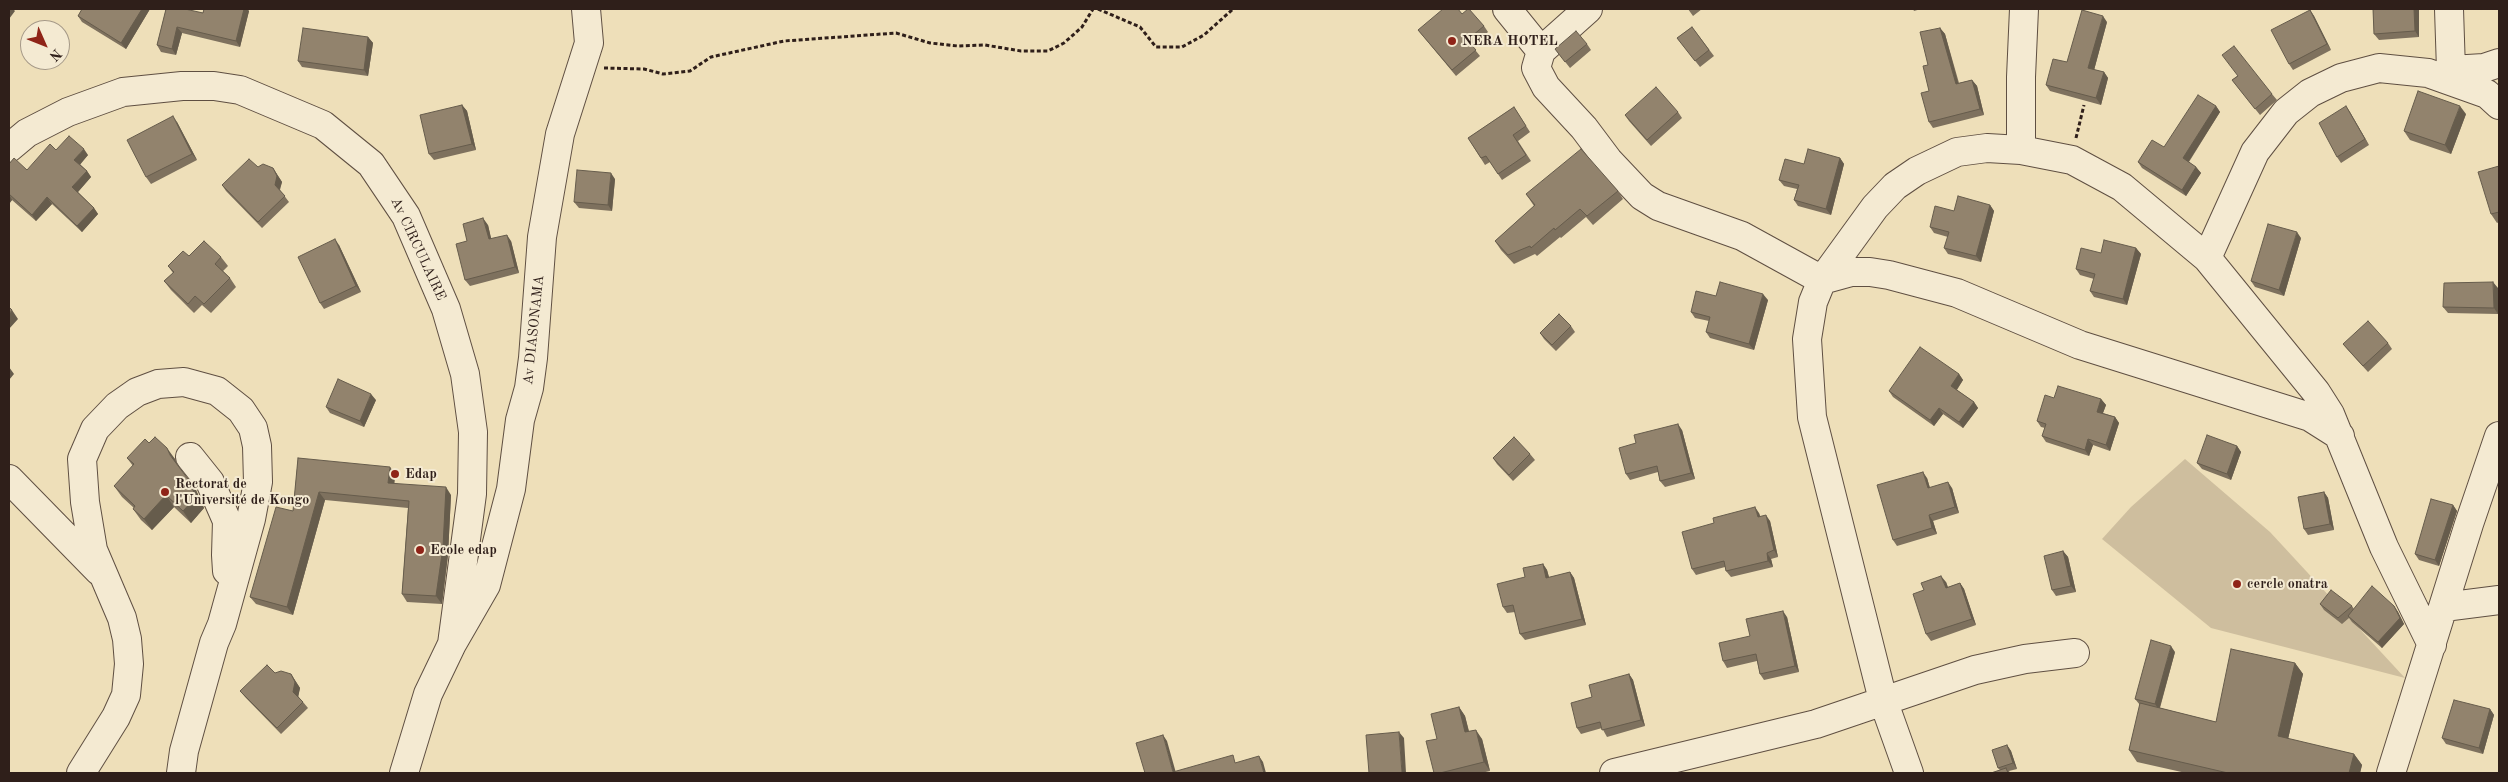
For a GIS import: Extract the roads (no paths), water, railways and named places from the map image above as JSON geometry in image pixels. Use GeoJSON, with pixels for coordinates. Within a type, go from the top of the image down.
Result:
{"type":"FeatureCollection","features":[{"type":"Feature","properties":{"kind":"street","name":"Av DIASONAMA"},"geometry":{"type":"LineString","coordinates":[[452,644],[486,585],[511,489],[520,420],[529,388],[545,221],[560,134],[589,43],[586,9]]}},
{"type":"Feature","properties":{"kind":"street"},"geometry":{"type":"LineString","coordinates":[[1507,9],[1540,51]]}},
{"type":"Feature","properties":{"kind":"street"},"geometry":{"type":"LineString","coordinates":[[1588,9],[1540,51],[1536,68],[1546,87],[1584,128],[1608,160],[1642,196],[1658,206],[1742,236],[1822,280],[1851,272],[1870,272],[1889,275],[1957,293],[2080,345],[2310,417],[2340,436]]}},
{"type":"Feature","properties":{"kind":"street"},"geometry":{"type":"LineString","coordinates":[[2021,150],[2020,77],[2024,9]]}},
{"type":"Feature","properties":{"kind":"street"},"geometry":{"type":"LineString","coordinates":[[2449,9],[2453,76]]}},
{"type":"Feature","properties":{"kind":"street"},"geometry":{"type":"LineString","coordinates":[[2453,76],[2499,63]]}},
{"type":"Feature","properties":{"kind":"street"},"geometry":{"type":"LineString","coordinates":[[2207,258],[2255,152],[2286,112],[2310,93],[2341,78],[2379,68],[2453,76],[2487,94],[2499,105]]}},
{"type":"Feature","properties":{"kind":"street","name":"Av CIRCULAIRE"},"geometry":{"type":"LineString","coordinates":[[9,148],[27,133],[68,112],[124,92],[182,86],[214,86],[240,90],[324,125],[371,164],[406,216],[446,309],[465,374],[473,432],[472,494],[452,644]]}},
{"type":"Feature","properties":{"kind":"street"},"geometry":{"type":"LineString","coordinates":[[1909,773],[1883,700],[1812,416],[1807,339],[1813,302],[1822,280],[1875,207],[1895,186],[1917,171],[1957,152],[1987,148],[2021,150],[2072,160],[2122,187],[2207,258],[2316,392],[2330,414],[2384,547],[2432,645]]}},
{"type":"Feature","properties":{"kind":"street"},"geometry":{"type":"LineString","coordinates":[[81,773],[116,717],[126,695],[129,664],[127,639],[122,618],[93,550],[85,502],[82,458],[95,429],[118,406],[137,392],[158,384],[184,382],[217,392],[240,410],[253,428],[257,446],[258,482],[251,519],[184,751],[181,773]]}},
{"type":"Feature","properties":{"kind":"street"},"geometry":{"type":"LineString","coordinates":[[2391,773],[2469,524],[2499,436]]}},
{"type":"Feature","properties":{"kind":"street"},"geometry":{"type":"LineString","coordinates":[[190,457],[210,482],[228,521],[227,569],[233,584]]}},
{"type":"Feature","properties":{"kind":"street"},"geometry":{"type":"LineString","coordinates":[[9,479],[106,577]]}},
{"type":"Feature","properties":{"kind":"street"},"geometry":{"type":"LineString","coordinates":[[2444,607],[2499,600]]}},
{"type":"Feature","properties":{"kind":"street"},"geometry":{"type":"LineString","coordinates":[[404,773],[428,694],[452,644]]}},
{"type":"Feature","properties":{"kind":"street"},"geometry":{"type":"LineString","coordinates":[[1614,773],[1816,724],[1975,670],[2025,659],[2075,654]]}},
{"type":"Feature","properties":{"kind":"place","name":"NERA HOTEL"},"geometry":{"type":"Point","coordinates":[1452,41]}},
{"type":"Feature","properties":{"kind":"place","name":"Edap"},"geometry":{"type":"Point","coordinates":[395,474]}},
{"type":"Feature","properties":{"kind":"place","name":"Rectorat de l'Université de Kongo"},"geometry":{"type":"Point","coordinates":[165,492]}},
{"type":"Feature","properties":{"kind":"place","name":"Ecole edap"},"geometry":{"type":"Point","coordinates":[420,550]}},
{"type":"Feature","properties":{"kind":"place","name":"cercle onatra"},"geometry":{"type":"Point","coordinates":[2237,584]}}]}
